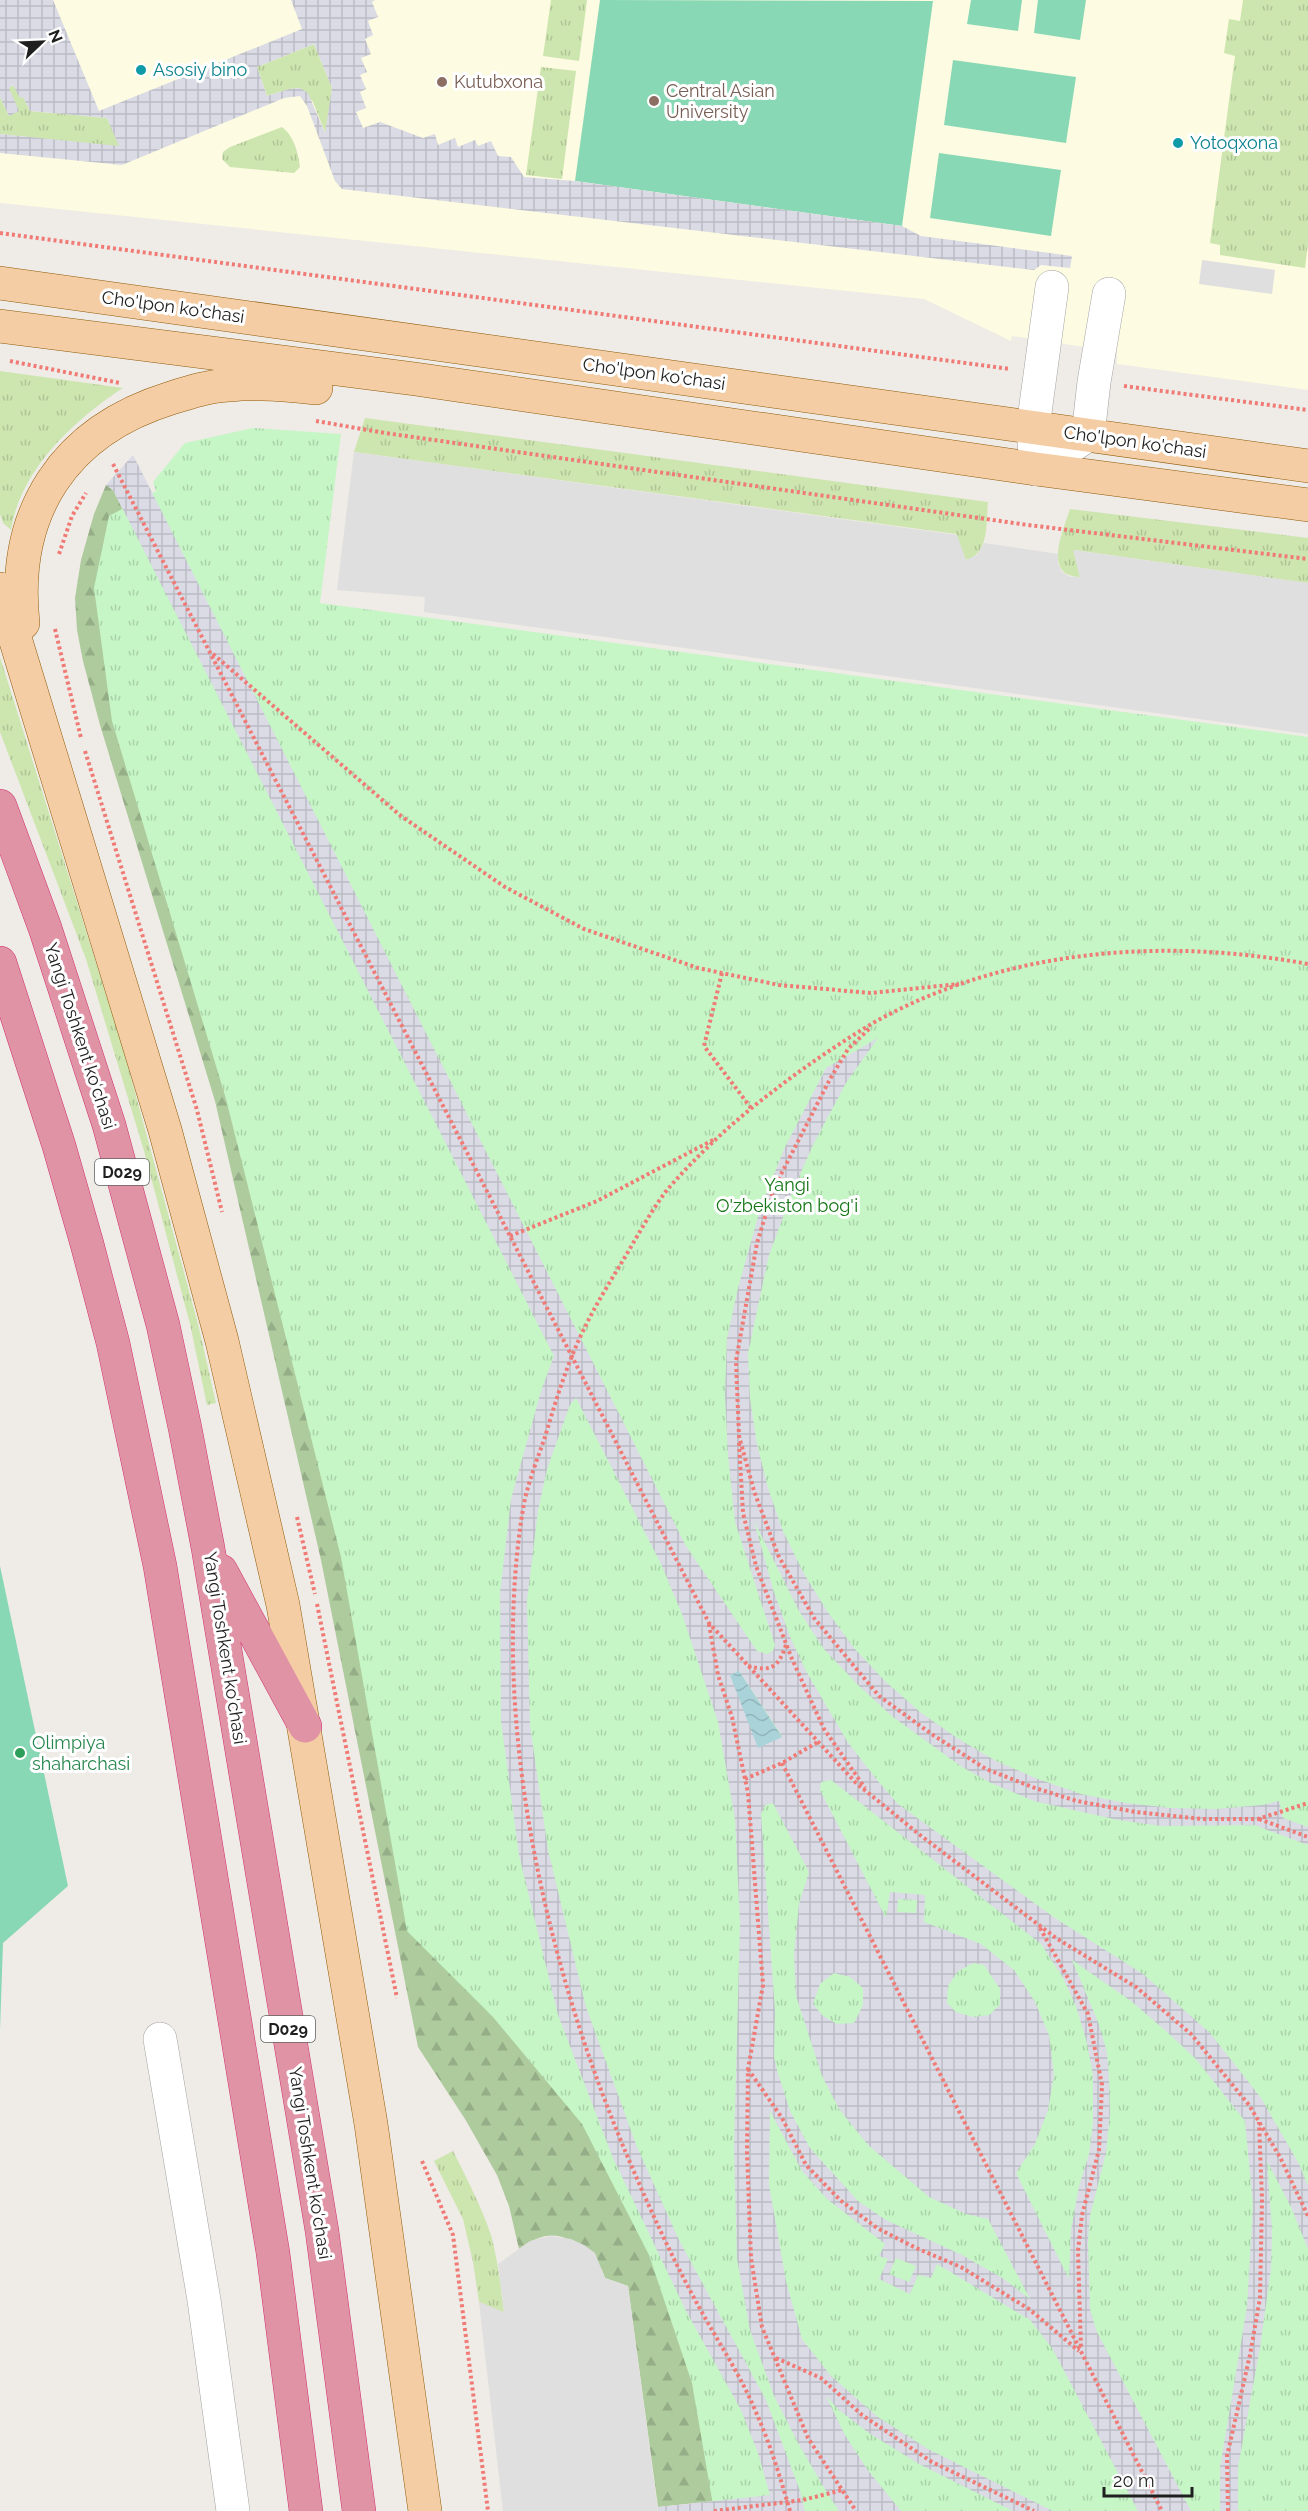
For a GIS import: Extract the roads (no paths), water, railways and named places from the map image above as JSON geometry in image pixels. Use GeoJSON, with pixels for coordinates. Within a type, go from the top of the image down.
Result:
{"type":"FeatureCollection","features":[{"type":"Feature","properties":{"kind":"highway","name":"Yangi Toshkent ko‘chasi"},"geometry":{"type":"LineString","coordinates":[[0,806],[78,1026],[137,1225],[163,1325],[208,1548],[322,2231],[359,2511]]}},
{"type":"Feature","properties":{"kind":"highway","name":"D029"},"geometry":{"type":"LineString","coordinates":[[0,963],[87,1244],[115,1354],[160,1566],[273,2253],[306,2511]]}},
{"type":"Feature","properties":{"kind":"highway"},"geometry":{"type":"LineString","coordinates":[[208,1548],[305,1726]]}},
{"type":"Feature","properties":{"kind":"main road","name":"Cho'lpon ko'chasi"},"geometry":{"type":"LineString","coordinates":[[0,283],[1308,466]]}},
{"type":"Feature","properties":{"kind":"main road"},"geometry":{"type":"LineString","coordinates":[[0,326],[415,379],[1036,469],[1308,505]]}},
{"type":"Feature","properties":{"kind":"main road"},"geometry":{"type":"LineString","coordinates":[[40,716],[26,654],[22,615],[22,562],[26,538],[34,513],[56,475],[83,444],[115,422],[142,408],[166,400],[209,387],[229,384],[281,384],[348,391],[565,400]]}},
{"type":"Feature","properties":{"kind":"main road"},"geometry":{"type":"LineString","coordinates":[[0,589],[144,1054],[216,1318],[280,1593],[305,1726],[376,2156],[425,2511]]}},
{"type":"Feature","properties":{"kind":"lane"},"geometry":{"type":"LineString","coordinates":[[1052,287],[1033,427],[1036,469],[1088,435],[1094,382],[1109,294]]}},
{"type":"Feature","properties":{"kind":"lane"},"geometry":{"type":"LineString","coordinates":[[160,2039],[204,2300],[232,2511]]}},
{"type":"Feature","properties":{"kind":"water"},"geometry":{"type":"Polygon","coordinates":[[[739,1671],[782,1737],[758,1748],[730,1675],[739,1671]]]}},
{"type":"Feature","properties":{"kind":"place","name":"Asosiy bino"},"geometry":{"type":"Point","coordinates":[141,70]}},
{"type":"Feature","properties":{"kind":"place","name":"Kutubxona"},"geometry":{"type":"Point","coordinates":[442,82]}},
{"type":"Feature","properties":{"kind":"place","name":"Central Asian University"},"geometry":{"type":"Point","coordinates":[654,101]}},
{"type":"Feature","properties":{"kind":"place","name":"Yotoqxona"},"geometry":{"type":"Point","coordinates":[1178,143]}},
{"type":"Feature","properties":{"kind":"place","name":"Olimpiya shaharchasi"},"geometry":{"type":"Point","coordinates":[20,1753]}},
{"type":"Feature","properties":{"kind":"park label","name":"Yangi O'zbekiston bog'i"},"geometry":{"type":"Point","coordinates":[787,1195]}}]}
